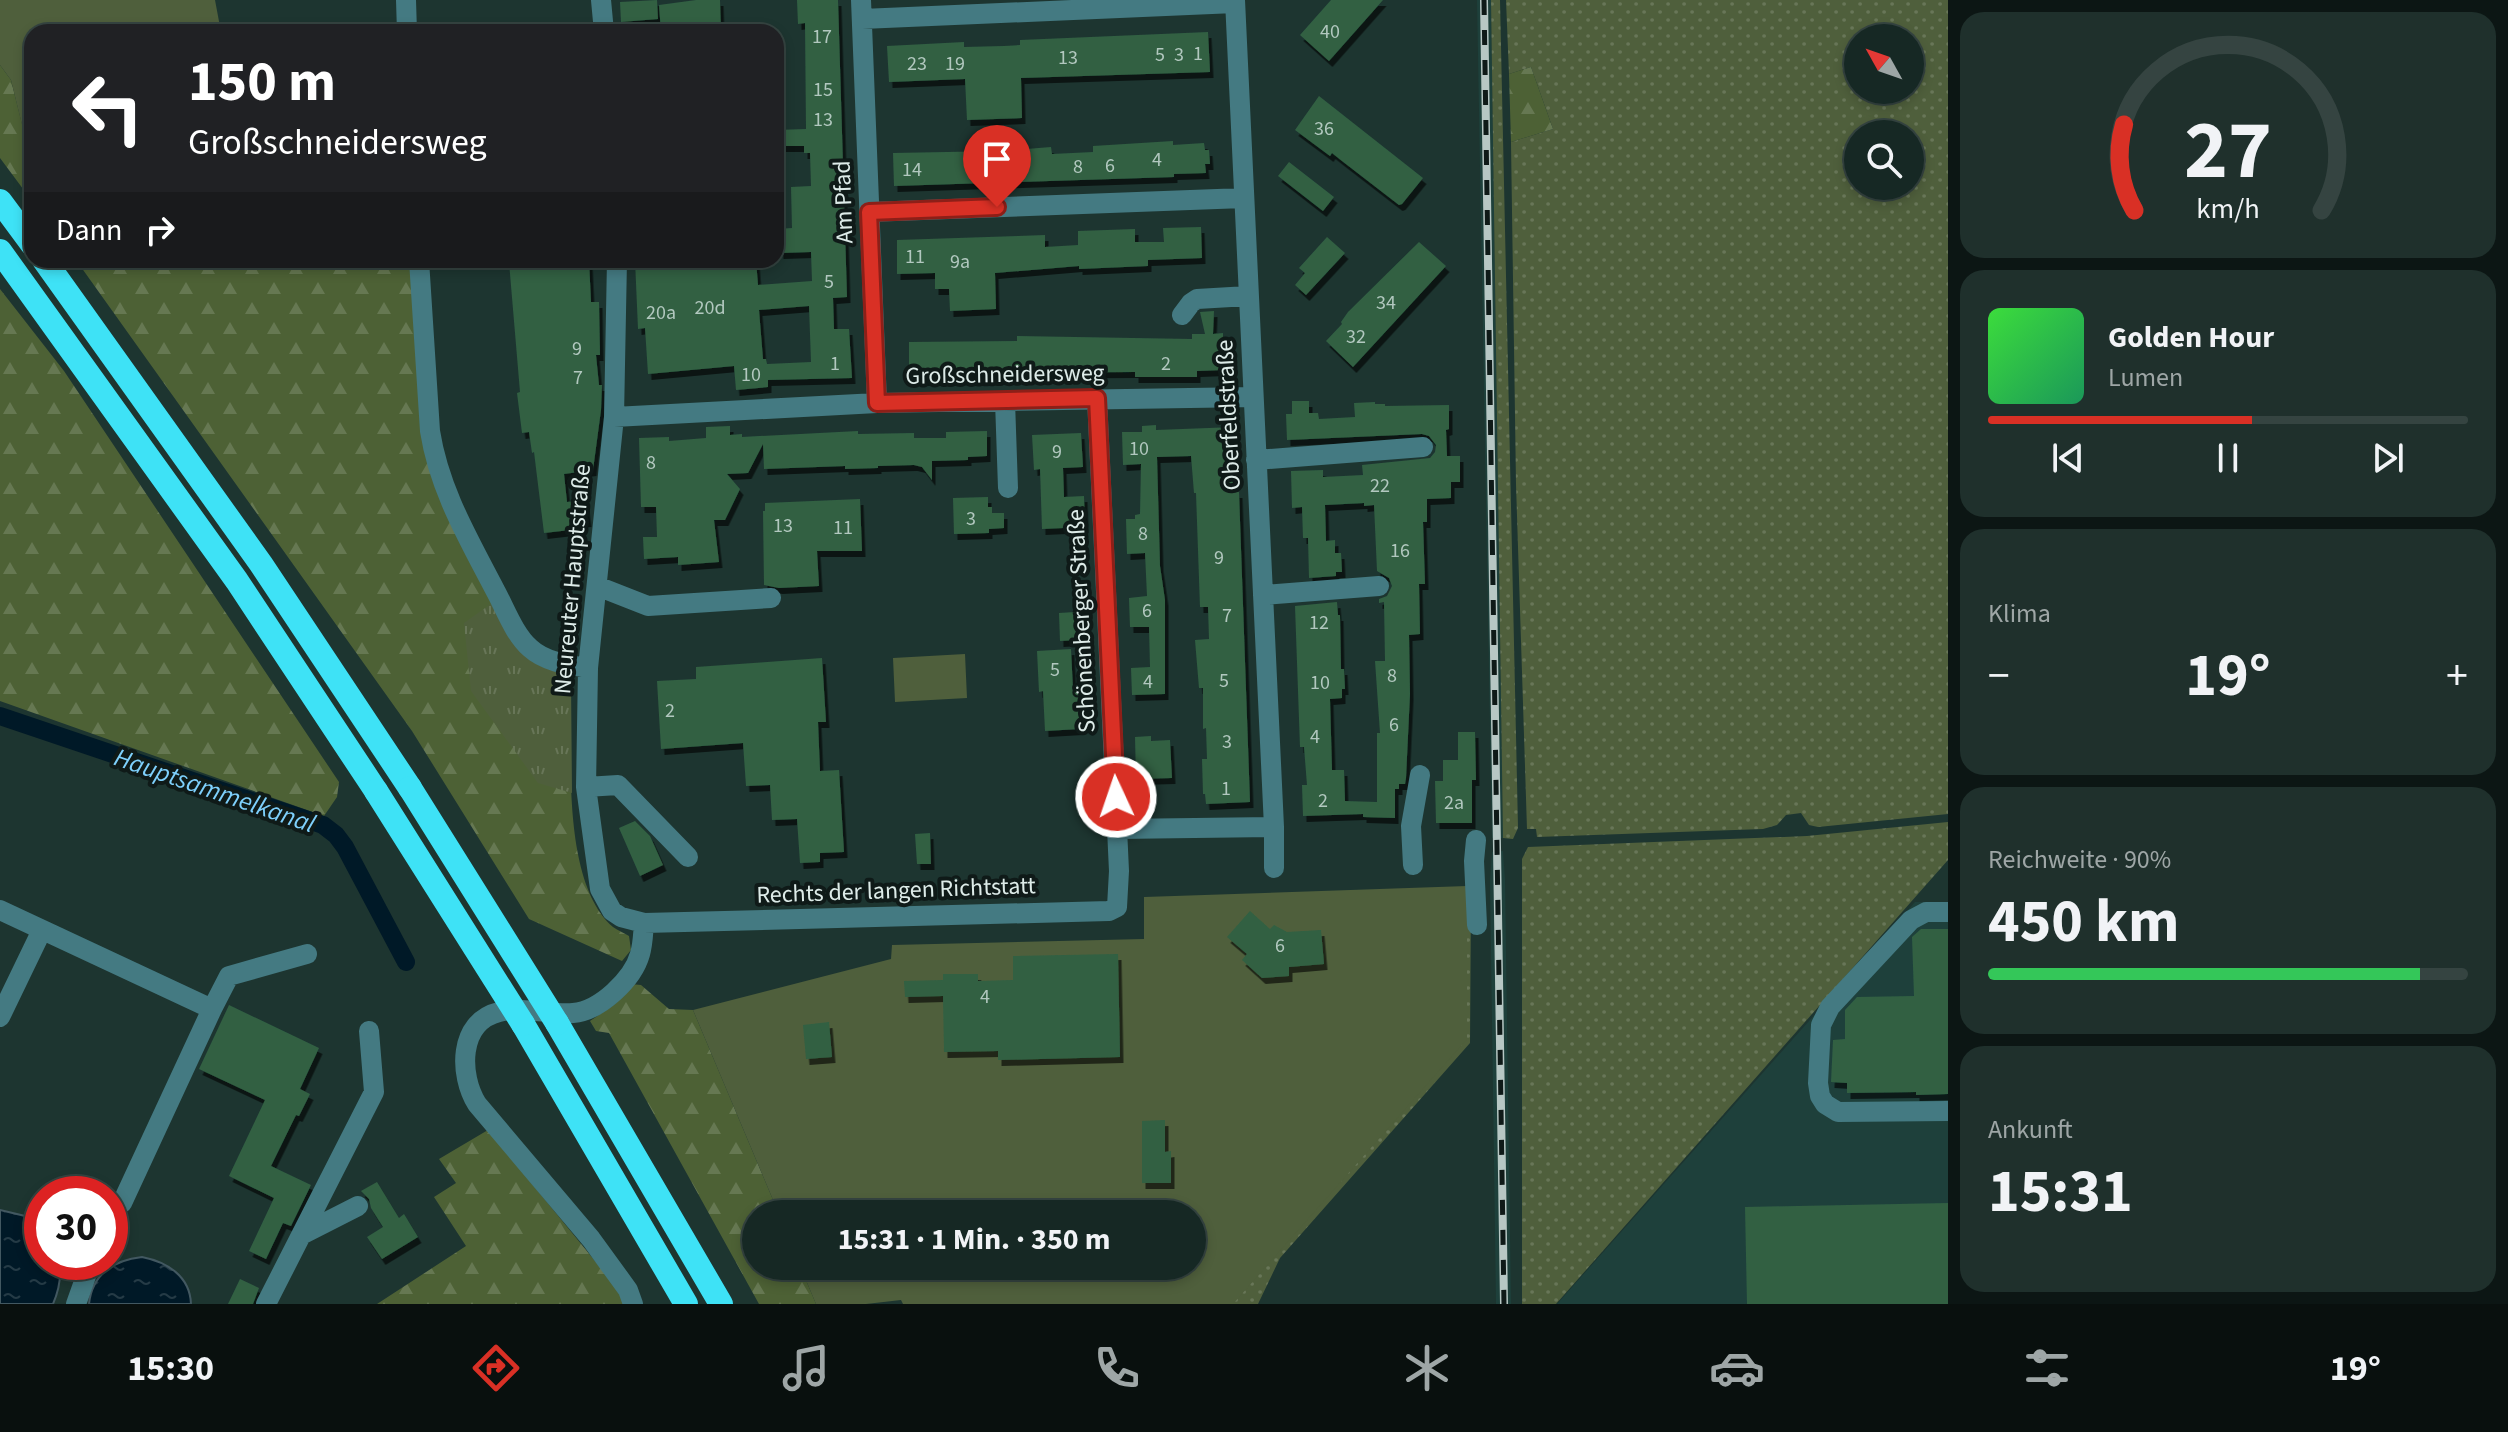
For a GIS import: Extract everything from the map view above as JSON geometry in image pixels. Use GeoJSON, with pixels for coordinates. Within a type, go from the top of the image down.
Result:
{"type":"FeatureCollection","features":[{"type":"Feature","properties":{"kind":"highway"},"geometry":{"type":"LineString","coordinates":[[0,201],[24,233]]}},
{"type":"Feature","properties":{"kind":"highway"},"geometry":{"type":"LineString","coordinates":[[0,251],[237,581],[376,791],[523,1024],[686,1304]]}},
{"type":"Feature","properties":{"kind":"highway"},"geometry":{"type":"LineString","coordinates":[[50,268],[261,564],[410,788],[557,1023],[721,1304]]}},
{"type":"Feature","properties":{"kind":"street"},"geometry":{"type":"LineString","coordinates":[[406,0],[407,24]]}},
{"type":"Feature","properties":{"kind":"street"},"geometry":{"type":"LineString","coordinates":[[601,0],[603,24]]}},
{"type":"Feature","properties":{"kind":"street"},"geometry":{"type":"LineString","coordinates":[[861,10],[1235,2]]}},
{"type":"Feature","properties":{"kind":"street","name":"Oberfeldstraße"},"geometry":{"type":"LineString","coordinates":[[1235,2],[1274,868]]}},
{"type":"Feature","properties":{"kind":"street","name":"Am Pfad"},"geometry":{"type":"LineString","coordinates":[[861,10],[877,403]]}},
{"type":"Feature","properties":{"kind":"street"},"geometry":{"type":"LineString","coordinates":[[869,212],[1244,198]]}},
{"type":"Feature","properties":{"kind":"street"},"geometry":{"type":"LineString","coordinates":[[419,268],[430,431],[446,495],[509,617],[528,646],[553,660],[588,668]]}},
{"type":"Feature","properties":{"kind":"street","name":"Neureuter Hauptstraße"},"geometry":{"type":"LineString","coordinates":[[605,901],[597,873],[586,787],[588,668],[614,417],[617,268]]}},
{"type":"Feature","properties":{"kind":"street"},"geometry":{"type":"LineString","coordinates":[[1182,315],[1197,299],[1248,296]]}},
{"type":"Feature","properties":{"kind":"street","name":"Großschneidersweg"},"geometry":{"type":"LineString","coordinates":[[614,417],[877,403],[1253,397]]}},
{"type":"Feature","properties":{"kind":"street","name":"Schönenberger Straße"},"geometry":{"type":"LineString","coordinates":[[1097,398],[1117,829]]}},
{"type":"Feature","properties":{"kind":"street"},"geometry":{"type":"LineString","coordinates":[[1005,401],[1008,488]]}},
{"type":"Feature","properties":{"kind":"street"},"geometry":{"type":"LineString","coordinates":[[1256,460],[1423,447]]}},
{"type":"Feature","properties":{"kind":"street"},"geometry":{"type":"LineString","coordinates":[[597,586],[648,606],[771,598]]}},
{"type":"Feature","properties":{"kind":"street"},"geometry":{"type":"LineString","coordinates":[[1263,595],[1379,586]]}},
{"type":"Feature","properties":{"kind":"street"},"geometry":{"type":"LineString","coordinates":[[1413,865],[1411,826],[1420,775]]}},
{"type":"Feature","properties":{"kind":"street"},"geometry":{"type":"LineString","coordinates":[[586,787],[618,785],[688,857]]}},
{"type":"Feature","properties":{"kind":"street"},"geometry":{"type":"LineString","coordinates":[[1117,829],[1274,827]]}},
{"type":"Feature","properties":{"kind":"street","name":"Rechts der langen Richtstatt"},"geometry":{"type":"LineString","coordinates":[[605,901],[621,917],[644,923],[1109,911],[1117,907],[1120,899],[1117,829]]}},
{"type":"Feature","properties":{"kind":"street"},"geometry":{"type":"LineString","coordinates":[[1476,840],[1477,925]]}},
{"type":"Feature","properties":{"kind":"street"},"geometry":{"type":"LineString","coordinates":[[0,910],[212,1009]]}},
{"type":"Feature","properties":{"kind":"street"},"geometry":{"type":"LineString","coordinates":[[1948,912],[1926,912],[1911,920],[1830,1007],[1821,1025],[1818,1083],[1825,1104],[1838,1112],[1948,1111]]}},
{"type":"Feature","properties":{"kind":"street"},"geometry":{"type":"LineString","coordinates":[[633,1304],[628,1290],[591,1239],[477,1104],[469,1091],[464,1063],[471,1035],[486,1017],[501,1011],[573,1013],[601,1001],[634,969],[640,955],[644,923]]}},
{"type":"Feature","properties":{"kind":"street"},"geometry":{"type":"LineString","coordinates":[[0,1017],[42,930]]}},
{"type":"Feature","properties":{"kind":"street"},"geometry":{"type":"LineString","coordinates":[[128,1190],[229,976],[307,954]]}},
{"type":"Feature","properties":{"kind":"street"},"geometry":{"type":"LineString","coordinates":[[266,1304],[374,1092],[369,1031]]}},
{"type":"Feature","properties":{"kind":"street"},"geometry":{"type":"LineString","coordinates":[[301,1235],[358,1206]]}},
{"type":"Feature","properties":{"kind":"street"},"geometry":{"type":"LineString","coordinates":[[76,1304],[85,1280]]}},
{"type":"Feature","properties":{"kind":"shaded area"},"geometry":{"type":"Polygon","coordinates":[[[1477,0],[1491,0],[1503,838],[1492,838],[1477,0]]]}},
{"type":"Feature","properties":{"kind":"shaded area"},"geometry":{"type":"Polygon","coordinates":[[[1503,851],[1511,1304],[1496,1304],[1490,881],[1492,852],[1503,851]]]}},
{"type":"Feature","properties":{"kind":"shaded area"},"geometry":{"type":"Polygon","coordinates":[[[1915,902],[1948,902],[1948,1304],[1557,1304],[1915,902]]]}},
{"type":"Feature","properties":{"kind":"green space"},"geometry":{"type":"Polygon","coordinates":[[[0,0],[215,0],[220,24],[24,24],[24,133],[11,80],[0,65],[0,0]]]}},
{"type":"Feature","properties":{"kind":"green space"},"geometry":{"type":"Polygon","coordinates":[[[1491,0],[1500,0],[1518,828],[1513,839],[1503,838],[1491,0]]]}},
{"type":"Feature","properties":{"kind":"green space"},"geometry":{"type":"Polygon","coordinates":[[[1506,0],[1948,0],[1948,814],[1818,827],[1809,825],[1801,813],[1786,815],[1777,825],[1763,829],[1537,837],[1536,829],[1527,829],[1516,484],[1511,142],[1553,129],[1531,67],[1509,74],[1506,0]]]}},
{"type":"Feature","properties":{"kind":"green space"},"geometry":{"type":"Polygon","coordinates":[[[0,65],[11,80],[24,132],[24,190],[0,158],[0,65]]]}},
{"type":"Feature","properties":{"kind":"green space"},"geometry":{"type":"Polygon","coordinates":[[[1531,67],[1553,129],[1511,142],[1509,74],[1531,67]]]}},
{"type":"Feature","properties":{"kind":"green space"},"geometry":{"type":"Polygon","coordinates":[[[82,268],[413,268],[425,453],[526,651],[571,683],[572,812],[577,847],[584,879],[596,906],[613,927],[629,936],[631,950],[622,961],[529,919],[412,731],[82,268]]]}},
{"type":"Feature","properties":{"kind":"green space"},"geometry":{"type":"Polygon","coordinates":[[[0,289],[64,371],[339,782],[337,797],[324,816],[0,701],[0,289]]]}},
{"type":"Feature","properties":{"kind":"green space"},"geometry":{"type":"Polygon","coordinates":[[[495,601],[525,651],[571,683],[572,793],[538,783],[471,691],[464,623],[495,601]]]}},
{"type":"Feature","properties":{"kind":"green space"},"geometry":{"type":"Polygon","coordinates":[[[965,654],[967,698],[895,702],[893,658],[965,654]]]}},
{"type":"Feature","properties":{"kind":"green space"},"geometry":{"type":"Polygon","coordinates":[[[1948,822],[1948,860],[1556,1304],[1522,1304],[1522,859],[1528,847],[1807,836],[1948,822]]]}},
{"type":"Feature","properties":{"kind":"green space"},"geometry":{"type":"Polygon","coordinates":[[[1467,886],[1467,1039],[1233,1304],[903,1304],[901,1300],[816,1304],[806,1280],[1206,1280],[1206,1200],[773,1200],[693,1010],[891,959],[892,945],[1144,939],[1144,897],[1467,886]]]}},
{"type":"Feature","properties":{"kind":"green space"},"geometry":{"type":"Polygon","coordinates":[[[1471,898],[1470,1043],[1280,1258],[1258,1304],[1228,1304],[1443,900],[1471,898]]]}},
{"type":"Feature","properties":{"kind":"green space"},"geometry":{"type":"Polygon","coordinates":[[[630,984],[641,985],[669,1009],[693,1010],[773,1200],[742,1200],[742,1273],[609,1033],[596,1031],[590,1021],[615,1004],[630,984]]]}},
{"type":"Feature","properties":{"kind":"green space"},"geometry":{"type":"Polygon","coordinates":[[[488,1130],[628,1304],[377,1304],[466,1246],[434,1197],[456,1183],[439,1159],[488,1130]]]}},
{"type":"Feature","properties":{"kind":"green space"},"geometry":{"type":"Polygon","coordinates":[[[746,1280],[806,1280],[816,1304],[759,1304],[746,1280]]]}},
{"type":"Feature","properties":{"kind":"water"},"geometry":{"type":"Polygon","coordinates":[[[0,1210],[24,1216],[24,1280],[59,1280],[53,1304],[0,1304],[0,1210]]]}},
{"type":"Feature","properties":{"kind":"water"},"geometry":{"type":"Polygon","coordinates":[[[142,1257],[176,1272],[190,1294],[191,1304],[89,1304],[98,1280],[128,1280],[128,1260],[142,1257]]]}},
{"type":"Feature","properties":{"kind":"building"},"geometry":{"type":"Polygon","coordinates":[[[657,0],[658,19],[621,22],[620,2],[657,0]]]}},
{"type":"Feature","properties":{"kind":"building"},"geometry":{"type":"Polygon","coordinates":[[[720,0],[721,24],[660,24],[659,5],[720,0]]]}},
{"type":"Feature","properties":{"kind":"building"},"geometry":{"type":"Polygon","coordinates":[[[797,0],[838,0],[847,297],[833,298],[834,329],[849,329],[852,378],[768,380],[768,387],[736,390],[734,366],[648,374],[645,328],[638,329],[635,268],[757,268],[758,285],[812,281],[811,252],[784,253],[784,229],[792,228],[791,187],[811,186],[810,153],[804,153],[804,146],[784,146],[784,130],[806,129],[805,23],[798,24],[797,0]],[[809,306],[759,310],[763,359],[767,364],[811,362],[809,306]]]}},
{"type":"Feature","properties":{"kind":"building"},"geometry":{"type":"Polygon","coordinates":[[[1331,0],[1383,0],[1329,61],[1300,35],[1331,0]]]}},
{"type":"Feature","properties":{"kind":"building"},"geometry":{"type":"Polygon","coordinates":[[[1208,32],[1210,72],[1021,78],[1022,118],[967,120],[965,79],[889,82],[887,46],[964,42],[964,47],[1004,46],[1020,45],[1020,40],[1208,32]]]}},
{"type":"Feature","properties":{"kind":"building"},"geometry":{"type":"Polygon","coordinates":[[[1319,96],[1423,178],[1402,204],[1399,205],[1332,153],[1330,156],[1295,130],[1319,96]]]}},
{"type":"Feature","properties":{"kind":"building"},"geometry":{"type":"Polygon","coordinates":[[[1173,141],[1173,145],[1204,143],[1205,150],[1209,150],[1210,164],[1205,164],[1206,173],[1174,174],[1174,177],[894,186],[893,153],[1051,147],[1052,154],[1093,152],[1093,146],[1173,141]]]}},
{"type":"Feature","properties":{"kind":"building"},"geometry":{"type":"Polygon","coordinates":[[[1289,162],[1334,197],[1323,211],[1278,176],[1289,162]]]}},
{"type":"Feature","properties":{"kind":"building"},"geometry":{"type":"Polygon","coordinates":[[[1201,227],[1202,258],[1148,260],[1148,266],[1079,269],[1079,266],[995,273],[996,309],[950,311],[949,289],[935,289],[935,273],[897,274],[897,240],[1045,235],[1045,247],[1078,245],[1078,231],[1135,229],[1135,242],[1164,242],[1163,228],[1201,227]]]}},
{"type":"Feature","properties":{"kind":"building"},"geometry":{"type":"Polygon","coordinates":[[[1327,237],[1345,253],[1306,295],[1295,285],[1305,273],[1299,268],[1327,237]]]}},
{"type":"Feature","properties":{"kind":"building"},"geometry":{"type":"Polygon","coordinates":[[[1419,242],[1446,266],[1353,367],[1326,341],[1342,324],[1348,312],[1419,242]]]}},
{"type":"Feature","properties":{"kind":"building"},"geometry":{"type":"Polygon","coordinates":[[[510,268],[589,268],[591,302],[599,302],[600,355],[596,355],[599,385],[602,385],[601,410],[593,470],[564,474],[567,502],[585,500],[588,521],[570,523],[570,530],[544,533],[534,452],[529,432],[522,433],[517,393],[520,392],[510,268]]]}},
{"type":"Feature","properties":{"kind":"building"},"geometry":{"type":"Polygon","coordinates":[[[1214,311],[1213,334],[1223,333],[1223,370],[1197,371],[1197,377],[1135,377],[1135,372],[993,373],[993,379],[909,380],[909,342],[1017,341],[1017,336],[1192,339],[1192,334],[1205,334],[1200,312],[1214,311]]]}},
{"type":"Feature","properties":{"kind":"building"},"geometry":{"type":"Polygon","coordinates":[[[1292,401],[1309,401],[1309,413],[1318,413],[1319,419],[1355,417],[1354,403],[1449,405],[1447,456],[1460,456],[1460,482],[1451,482],[1451,498],[1427,499],[1427,522],[1423,522],[1425,584],[1419,584],[1420,634],[1409,635],[1406,778],[1405,784],[1399,784],[1399,789],[1395,789],[1395,818],[1363,817],[1363,814],[1303,816],[1302,785],[1307,785],[1304,747],[1300,747],[1295,606],[1337,602],[1345,689],[1342,689],[1342,698],[1330,699],[1332,770],[1344,770],[1345,801],[1377,802],[1377,733],[1380,733],[1375,661],[1385,661],[1384,602],[1379,603],[1379,599],[1387,596],[1392,586],[1389,578],[1377,571],[1374,505],[1364,506],[1364,503],[1325,505],[1326,541],[1335,540],[1335,553],[1341,553],[1342,572],[1336,572],[1336,576],[1309,578],[1308,538],[1303,538],[1302,507],[1292,508],[1291,471],[1323,470],[1323,477],[1363,475],[1362,465],[1430,458],[1436,445],[1429,436],[1422,434],[1287,440],[1286,414],[1292,414],[1292,401]]]}},
{"type":"Feature","properties":{"kind":"building"},"geometry":{"type":"Polygon","coordinates":[[[1156,425],[1156,430],[1235,427],[1237,462],[1232,462],[1233,492],[1239,492],[1250,802],[1206,804],[1203,794],[1202,759],[1207,759],[1206,728],[1203,729],[1203,688],[1199,688],[1195,640],[1209,639],[1208,607],[1200,607],[1196,493],[1191,456],[1157,457],[1160,566],[1165,600],[1165,694],[1132,695],[1131,668],[1150,667],[1149,627],[1130,627],[1129,598],[1147,596],[1145,553],[1127,554],[1126,519],[1135,519],[1135,515],[1140,514],[1141,464],[1123,465],[1122,432],[1142,432],[1142,426],[1156,425]]]}},
{"type":"Feature","properties":{"kind":"building"},"geometry":{"type":"Polygon","coordinates":[[[730,426],[730,435],[742,434],[742,437],[858,431],[858,434],[914,433],[914,438],[946,438],[946,432],[987,431],[987,456],[932,461],[932,480],[922,467],[914,465],[764,469],[763,444],[748,473],[727,474],[740,489],[725,520],[714,520],[719,562],[678,565],[678,557],[644,559],[643,537],[657,537],[656,507],[641,507],[639,438],[669,437],[669,441],[706,438],[706,427],[730,426]]]}},
{"type":"Feature","properties":{"kind":"building"},"geometry":{"type":"Polygon","coordinates":[[[1081,433],[1083,467],[1063,468],[1064,497],[1084,496],[1085,527],[1042,529],[1040,469],[1034,470],[1032,435],[1081,433]]]}},
{"type":"Feature","properties":{"kind":"building"},"geometry":{"type":"Polygon","coordinates":[[[988,497],[988,507],[992,507],[992,513],[1004,513],[1004,528],[989,529],[989,533],[954,534],[953,498],[988,497]]]}},
{"type":"Feature","properties":{"kind":"building"},"geometry":{"type":"Polygon","coordinates":[[[860,499],[862,551],[817,551],[819,586],[779,588],[764,585],[765,503],[860,499]]]}},
{"type":"Feature","properties":{"kind":"building"},"geometry":{"type":"Polygon","coordinates":[[[1075,612],[1076,640],[1060,641],[1059,613],[1075,612]]]}},
{"type":"Feature","properties":{"kind":"building"},"geometry":{"type":"Polygon","coordinates":[[[1071,649],[1073,690],[1078,690],[1080,729],[1045,731],[1037,651],[1071,649]]]}},
{"type":"Feature","properties":{"kind":"building"},"geometry":{"type":"Polygon","coordinates":[[[822,658],[826,722],[818,722],[820,771],[839,770],[844,852],[820,853],[820,862],[800,863],[797,819],[772,820],[770,785],[746,786],[743,743],[661,749],[657,681],[696,679],[696,667],[822,658]]]}},
{"type":"Feature","properties":{"kind":"building"},"geometry":{"type":"Polygon","coordinates":[[[1458,732],[1475,732],[1476,780],[1472,780],[1472,823],[1436,823],[1435,781],[1443,781],[1443,760],[1458,760],[1458,732]]]}},
{"type":"Feature","properties":{"kind":"building"},"geometry":{"type":"Polygon","coordinates":[[[1151,736],[1151,741],[1170,740],[1172,778],[1136,779],[1135,737],[1151,736]]]}},
{"type":"Feature","properties":{"kind":"building"},"geometry":{"type":"Polygon","coordinates":[[[635,821],[650,836],[663,865],[640,876],[619,828],[635,821]]]}},
{"type":"Feature","properties":{"kind":"building"},"geometry":{"type":"Polygon","coordinates":[[[930,833],[931,864],[917,864],[915,834],[930,833]]]}},
{"type":"Feature","properties":{"kind":"building"},"geometry":{"type":"Polygon","coordinates":[[[1250,911],[1270,929],[1274,925],[1287,932],[1321,930],[1324,964],[1289,967],[1289,976],[1262,978],[1242,960],[1247,954],[1227,937],[1250,911]]]}},
{"type":"Feature","properties":{"kind":"building"},"geometry":{"type":"Polygon","coordinates":[[[1921,929],[1948,929],[1948,1094],[1847,1093],[1847,1083],[1831,1082],[1833,1040],[1845,1039],[1845,1010],[1857,997],[1914,996],[1912,937],[1921,929]]]}},
{"type":"Feature","properties":{"kind":"building"},"geometry":{"type":"Polygon","coordinates":[[[1118,954],[1120,1057],[998,1060],[998,1051],[944,1052],[943,996],[905,997],[904,981],[943,980],[943,974],[978,974],[978,981],[1013,980],[1013,956],[1118,954]]]}},
{"type":"Feature","properties":{"kind":"building"},"geometry":{"type":"Polygon","coordinates":[[[229,1005],[319,1048],[300,1089],[310,1094],[271,1166],[311,1185],[291,1226],[283,1223],[266,1259],[249,1251],[274,1198],[229,1176],[265,1100],[199,1069],[229,1005]]]}},
{"type":"Feature","properties":{"kind":"building"},"geometry":{"type":"Polygon","coordinates":[[[829,1022],[832,1057],[806,1059],[803,1025],[829,1022]]]}},
{"type":"Feature","properties":{"kind":"building"},"geometry":{"type":"Polygon","coordinates":[[[1165,1120],[1165,1152],[1171,1151],[1171,1183],[1142,1183],[1142,1121],[1165,1120]]]}},
{"type":"Feature","properties":{"kind":"building"},"geometry":{"type":"Polygon","coordinates":[[[377,1182],[399,1218],[404,1214],[418,1237],[382,1259],[367,1237],[383,1227],[369,1199],[361,1191],[377,1182]]]}},
{"type":"Feature","properties":{"kind":"building"},"geometry":{"type":"Polygon","coordinates":[[[1948,1203],[1948,1304],[1747,1304],[1745,1207],[1948,1203]]]}},
{"type":"Feature","properties":{"kind":"building"},"geometry":{"type":"Polygon","coordinates":[[[240,1279],[259,1288],[253,1304],[228,1304],[240,1279]]]}},
{"type":"Feature","properties":{"kind":"waterway","name":"Hauptsammelkanal"},"geometry":{"type":"LineString","coordinates":[[0,716],[323,825],[345,847],[406,962]]}},
{"type":"Feature","properties":{"kind":"railway"},"geometry":{"type":"LineString","coordinates":[[1484,0],[1504,1304]]}},
{"type":"Feature","properties":{"kind":"route"},"geometry":{"type":"LineString","coordinates":[[997,207],[869,212],[877,403],[1097,398],[1116,797]]}}]}
